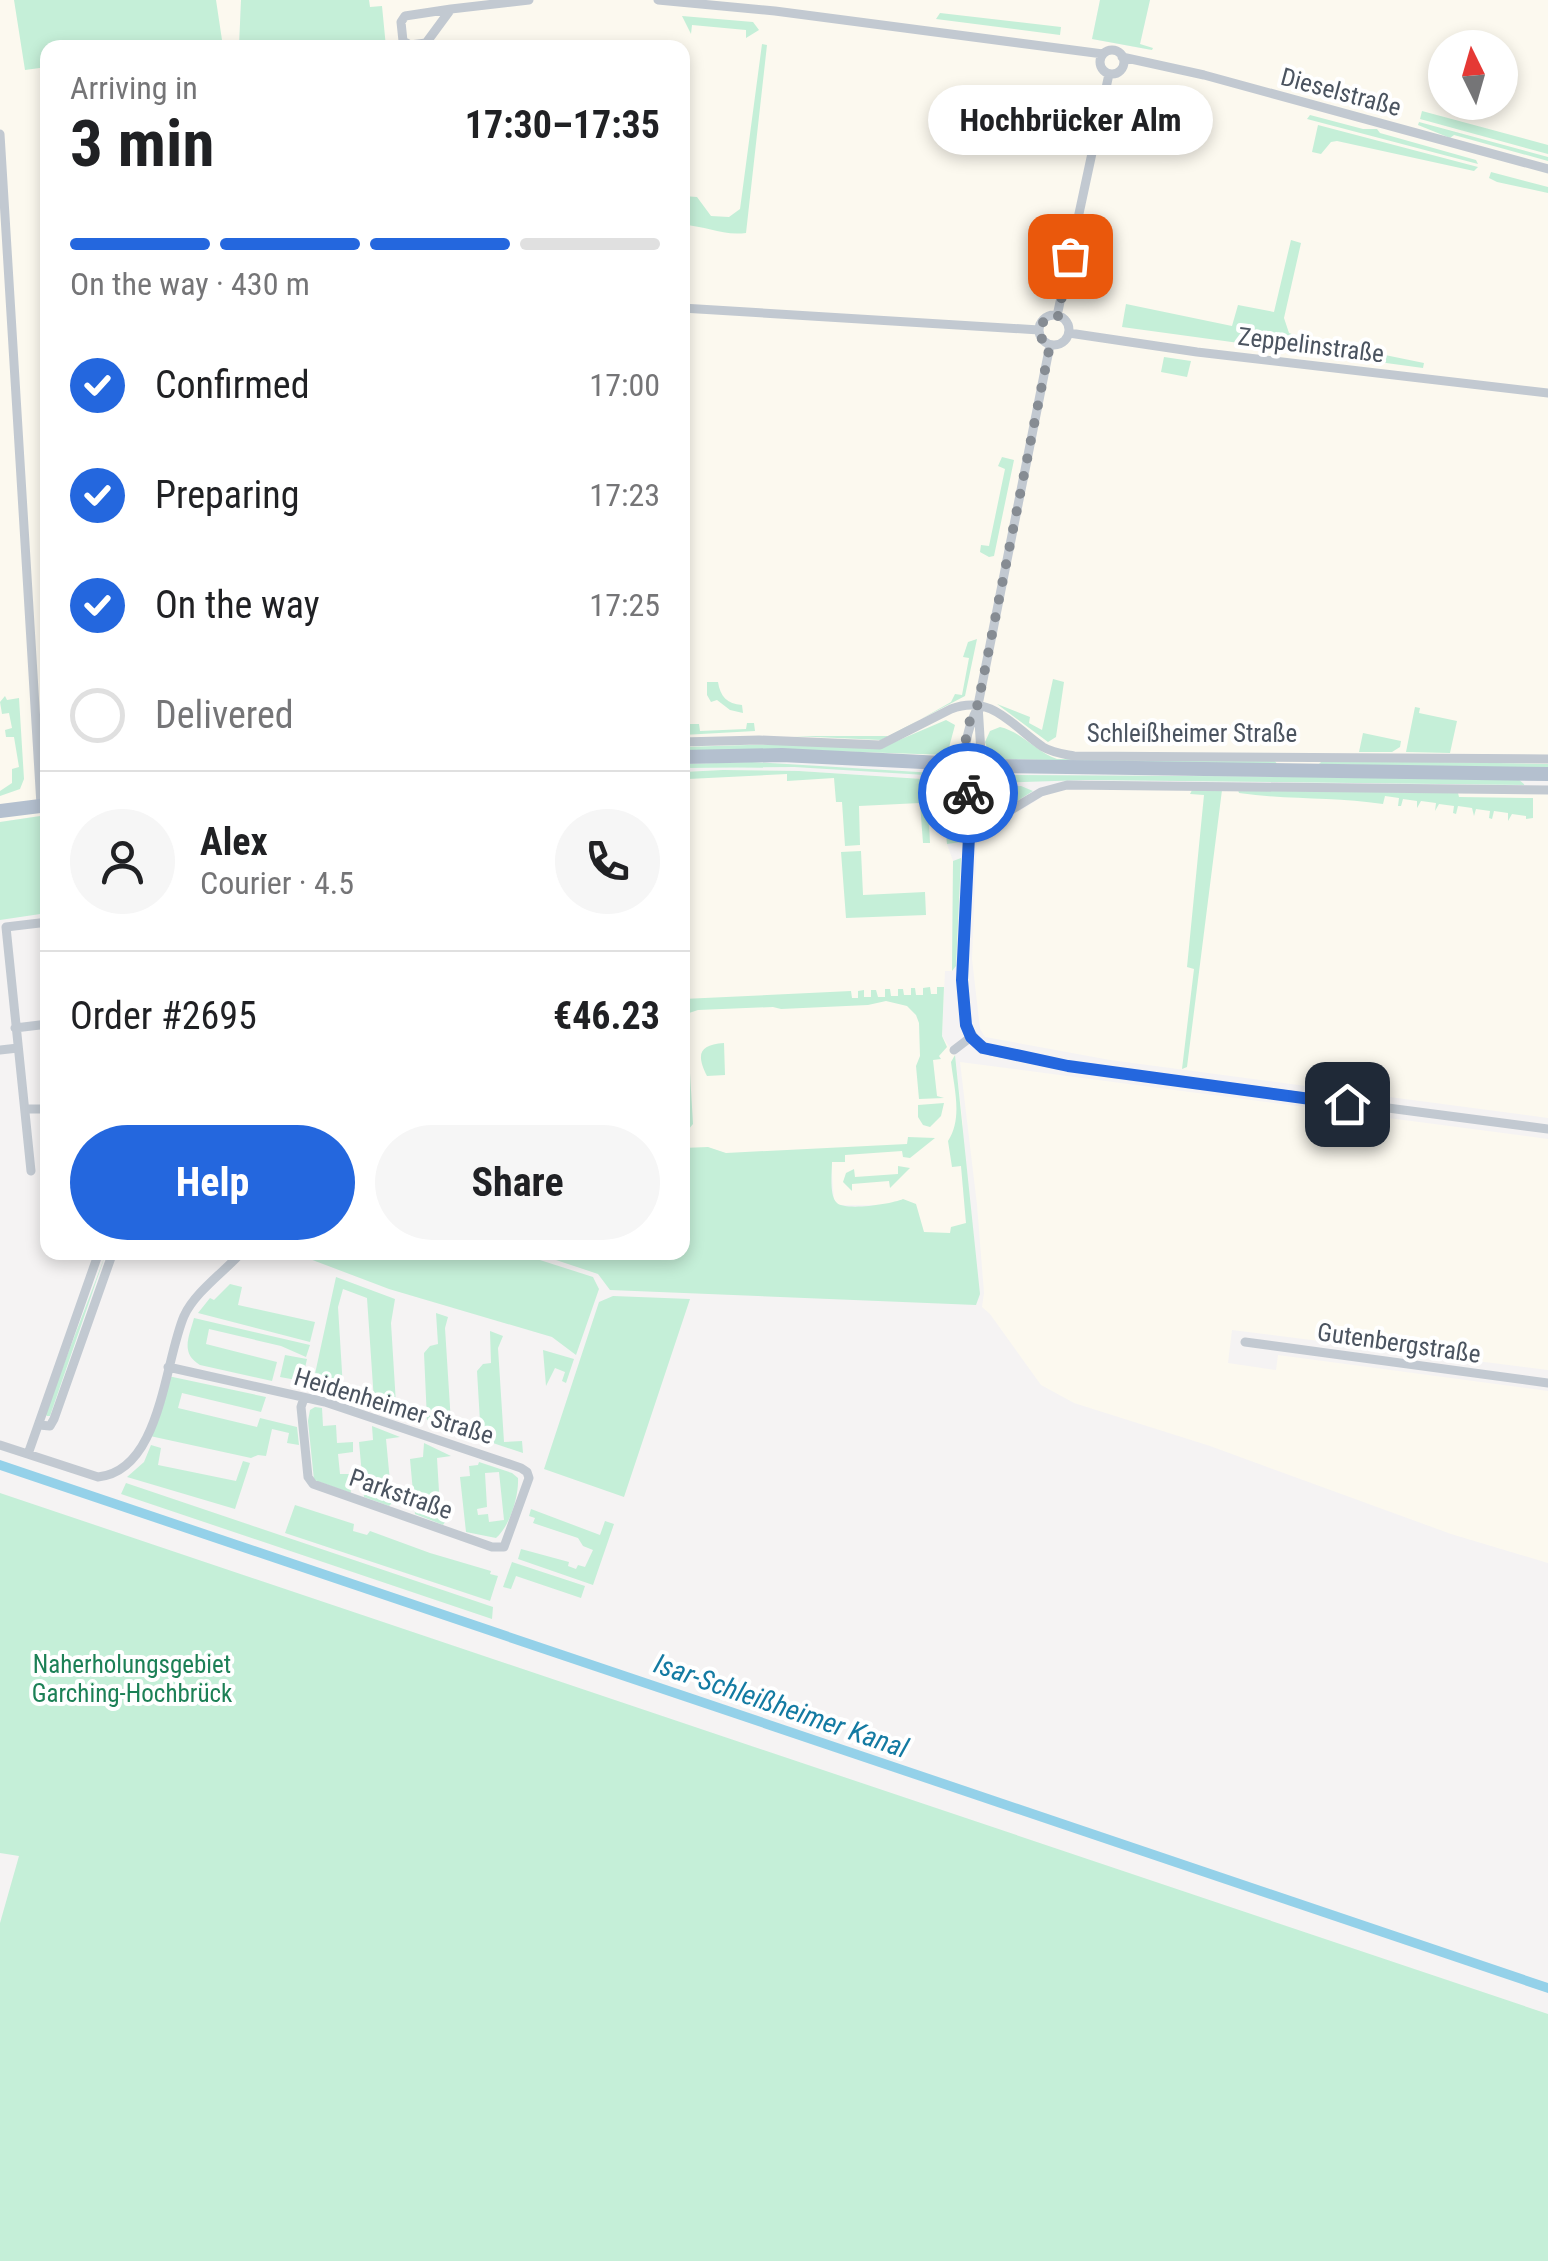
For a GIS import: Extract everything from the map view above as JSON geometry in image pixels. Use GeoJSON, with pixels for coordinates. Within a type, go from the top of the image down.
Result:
{"type":"FeatureCollection","features":[{"type":"Feature","properties":{"kind":"main road","name":"Schleißheimer Straße"},"geometry":{"type":"LineString","coordinates":[[690,757],[782,755],[981,765],[1548,774]]}},
{"type":"Feature","properties":{"kind":"main road"},"geometry":{"type":"LineString","coordinates":[[0,812],[40,806]]}},
{"type":"Feature","properties":{"kind":"street"},"geometry":{"type":"LineString","coordinates":[[403,40],[401,22],[405,16],[529,0]]}},
{"type":"Feature","properties":{"kind":"street"},"geometry":{"type":"LineString","coordinates":[[658,0],[1103,54],[1113,50],[1122,57],[1120,71],[1109,74]]}},
{"type":"Feature","properties":{"kind":"street"},"geometry":{"type":"LineString","coordinates":[[428,40],[451,10]]}},
{"type":"Feature","properties":{"kind":"street"},"geometry":{"type":"LineString","coordinates":[[1103,54],[1101,67],[1109,74]]}},
{"type":"Feature","properties":{"kind":"street","name":"Dieselstraße"},"geometry":{"type":"LineString","coordinates":[[1122,57],[1219,79],[1548,169]]}},
{"type":"Feature","properties":{"kind":"street"},"geometry":{"type":"LineString","coordinates":[[1058,316],[1109,74]]}},
{"type":"Feature","properties":{"kind":"street"},"geometry":{"type":"LineString","coordinates":[[0,134],[40,697]]}},
{"type":"Feature","properties":{"kind":"street"},"geometry":{"type":"LineString","coordinates":[[690,308],[1039,330]]}},
{"type":"Feature","properties":{"kind":"street"},"geometry":{"type":"LineString","coordinates":[[1058,316],[1065,320],[1069,333],[1060,344],[1050,345],[1043,341],[1039,330],[1045,318],[1058,316]]}},
{"type":"Feature","properties":{"kind":"street","name":"Zeppelinstraße"},"geometry":{"type":"LineString","coordinates":[[1069,333],[1548,393]]}},
{"type":"Feature","properties":{"kind":"street"},"geometry":{"type":"LineString","coordinates":[[973,822],[965,764],[967,728],[978,704],[1050,345]]}},
{"type":"Feature","properties":{"kind":"street"},"geometry":{"type":"LineString","coordinates":[[690,742],[880,745],[951,708],[978,704]]}},
{"type":"Feature","properties":{"kind":"street"},"geometry":{"type":"LineString","coordinates":[[978,704],[981,801],[969,836],[962,980],[966,1025],[971,1037],[991,1051],[1068,1066],[1548,1130]]}},
{"type":"Feature","properties":{"kind":"street","name":"Schleißheimer Straße"},"geometry":{"type":"LineString","coordinates":[[978,704],[996,709],[1043,747],[1074,756],[1548,759]]}},
{"type":"Feature","properties":{"kind":"street","name":"Schleißheimer Straße"},"geometry":{"type":"LineString","coordinates":[[973,822],[986,824],[1041,792],[1068,785],[1548,790]]}},
{"type":"Feature","properties":{"kind":"street"},"geometry":{"type":"LineString","coordinates":[[981,801],[1002,815]]}},
{"type":"Feature","properties":{"kind":"street"},"geometry":{"type":"LineString","coordinates":[[31,1171],[4,958],[6,927],[40,923]]}},
{"type":"Feature","properties":{"kind":"street"},"geometry":{"type":"LineString","coordinates":[[15,1028],[40,1025]]}},
{"type":"Feature","properties":{"kind":"street"},"geometry":{"type":"LineString","coordinates":[[954,1050],[971,1037]]}},
{"type":"Feature","properties":{"kind":"street"},"geometry":{"type":"LineString","coordinates":[[0,1050],[18,1048]]}},
{"type":"Feature","properties":{"kind":"street"},"geometry":{"type":"LineString","coordinates":[[26,1108],[40,1109]]}},
{"type":"Feature","properties":{"kind":"street"},"geometry":{"type":"LineString","coordinates":[[28,1454],[96,1260]]}},
{"type":"Feature","properties":{"kind":"street"},"geometry":{"type":"LineString","coordinates":[[39,1425],[50,1426],[54,1419],[111,1260]]}},
{"type":"Feature","properties":{"kind":"street"},"geometry":{"type":"LineString","coordinates":[[0,1445],[98,1478],[133,1462],[148,1436],[185,1314],[235,1260]]}},
{"type":"Feature","properties":{"kind":"street","name":"Gutenbergstraße"},"geometry":{"type":"LineString","coordinates":[[1245,1342],[1548,1383]]}},
{"type":"Feature","properties":{"kind":"street","name":"Heidenheimer Straße"},"geometry":{"type":"LineString","coordinates":[[168,1367],[304,1398],[528,1472],[530,1478],[504,1547]]}},
{"type":"Feature","properties":{"kind":"street","name":"Parkstraße"},"geometry":{"type":"LineString","coordinates":[[304,1398],[301,1407],[308,1477],[313,1484],[492,1547],[504,1547]]}},
{"type":"Feature","properties":{"kind":"shaded area"},"geometry":{"type":"Polygon","coordinates":[[[0,0],[241,0],[239,40],[40,40],[40,816],[0,822],[0,0]]]}},
{"type":"Feature","properties":{"kind":"shaded area"},"geometry":{"type":"Polygon","coordinates":[[[369,0],[1100,0],[1092,39],[1151,50],[1140,45],[1150,0],[1548,0],[1548,776],[690,757],[690,40],[373,40],[369,0]]]}},
{"type":"Feature","properties":{"kind":"shaded area"},"geometry":{"type":"Polygon","coordinates":[[[799,771],[941,780],[947,844],[953,861],[952,971],[945,971],[942,1036],[955,1055],[963,1125],[953,1167],[961,1166],[966,1224],[950,1233],[924,1233],[916,1205],[838,1205],[831,1162],[690,1160],[690,772],[799,771]]]}},
{"type":"Feature","properties":{"kind":"shaded area"},"geometry":{"type":"Polygon","coordinates":[[[1053,790],[1548,794],[1548,1118],[1110,1060],[985,1037],[980,1029],[972,959],[977,838],[1053,790]]]}},
{"type":"Feature","properties":{"kind":"shaded area"},"geometry":{"type":"Polygon","coordinates":[[[960,1062],[1548,1139],[1548,1370],[1232,1330],[1228,1363],[1276,1370],[1278,1355],[1548,1391],[1548,1563],[1451,1534],[1210,1446],[1074,1403],[1041,1385],[982,1307],[977,1205],[960,1062]]]}},
{"type":"Feature","properties":{"kind":"green space"},"geometry":{"type":"Polygon","coordinates":[[[14,0],[216,0],[222,40],[40,40],[40,68],[25,70],[14,0]]]}},
{"type":"Feature","properties":{"kind":"green space"},"geometry":{"type":"Polygon","coordinates":[[[241,0],[369,0],[370,7],[382,6],[385,40],[239,40],[241,0]]]}},
{"type":"Feature","properties":{"kind":"green space"},"geometry":{"type":"Polygon","coordinates":[[[1100,0],[1150,0],[1140,44],[1152,50],[1092,39],[1100,0]]]}},
{"type":"Feature","properties":{"kind":"green space"},"geometry":{"type":"Polygon","coordinates":[[[940,13],[1061,27],[1060,35],[936,19],[940,13]]]}},
{"type":"Feature","properties":{"kind":"green space"},"geometry":{"type":"Polygon","coordinates":[[[682,16],[753,22],[759,30],[746,38],[746,30],[692,25],[691,34],[682,16]]]}},
{"type":"Feature","properties":{"kind":"green space"},"geometry":{"type":"Polygon","coordinates":[[[762,44],[767,45],[746,233],[690,226],[690,196],[697,197],[711,216],[729,217],[740,209],[762,44]]]}},
{"type":"Feature","properties":{"kind":"green space"},"geometry":{"type":"Polygon","coordinates":[[[1422,111],[1428,113],[1428,120],[1455,120],[1548,145],[1548,154],[1420,119],[1422,111]]]}},
{"type":"Feature","properties":{"kind":"green space"},"geometry":{"type":"Polygon","coordinates":[[[1310,115],[1377,129],[1476,160],[1478,164],[1307,119],[1310,115]]]}},
{"type":"Feature","properties":{"kind":"green space"},"geometry":{"type":"Polygon","coordinates":[[[1419,122],[1548,157],[1548,161],[1454,135],[1450,138],[1418,125],[1419,122]]]}},
{"type":"Feature","properties":{"kind":"green space"},"geometry":{"type":"Polygon","coordinates":[[[1318,125],[1478,167],[1474,171],[1337,141],[1331,142],[1321,154],[1312,152],[1318,125]]]}},
{"type":"Feature","properties":{"kind":"green space"},"geometry":{"type":"Polygon","coordinates":[[[1491,172],[1548,187],[1548,193],[1497,182],[1489,178],[1491,172]]]}},
{"type":"Feature","properties":{"kind":"green space"},"geometry":{"type":"Polygon","coordinates":[[[1291,240],[1301,243],[1284,318],[1289,333],[1424,363],[1423,368],[1122,327],[1126,304],[1232,326],[1238,305],[1274,312],[1291,240]]]}},
{"type":"Feature","properties":{"kind":"green space"},"geometry":{"type":"Polygon","coordinates":[[[1164,357],[1191,361],[1187,377],[1161,372],[1164,357]]]}},
{"type":"Feature","properties":{"kind":"green space"},"geometry":{"type":"Polygon","coordinates":[[[1002,457],[1014,460],[994,556],[989,557],[980,552],[981,545],[989,546],[1005,469],[998,466],[1002,457]]]}},
{"type":"Feature","properties":{"kind":"green space"},"geometry":{"type":"Polygon","coordinates":[[[977,639],[965,696],[920,720],[951,702],[955,694],[962,695],[969,658],[963,657],[968,642],[977,639]]]}},
{"type":"Feature","properties":{"kind":"green space"},"geometry":{"type":"Polygon","coordinates":[[[1053,679],[1064,682],[1056,737],[1048,742],[997,704],[1030,717],[1029,723],[1042,730],[1053,679]]]}},
{"type":"Feature","properties":{"kind":"green space"},"geometry":{"type":"Polygon","coordinates":[[[707,682],[718,682],[723,695],[742,705],[743,713],[730,710],[717,700],[711,702],[707,682]]]}},
{"type":"Feature","properties":{"kind":"green space"},"geometry":{"type":"Polygon","coordinates":[[[5,696],[7,700],[19,698],[24,779],[20,789],[0,796],[0,791],[12,783],[12,769],[19,767],[14,737],[6,737],[5,730],[12,728],[9,713],[2,714],[0,702],[5,696]]]}},
{"type":"Feature","properties":{"kind":"green space"},"geometry":{"type":"Polygon","coordinates":[[[1415,707],[1420,708],[1419,713],[1457,721],[1450,753],[1406,752],[1415,707]]]}},
{"type":"Feature","properties":{"kind":"green space"},"geometry":{"type":"Polygon","coordinates":[[[946,720],[955,725],[947,755],[801,750],[690,752],[690,747],[784,744],[878,749],[946,720]]]}},
{"type":"Feature","properties":{"kind":"green space"},"geometry":{"type":"Polygon","coordinates":[[[747,723],[754,723],[755,731],[690,735],[690,724],[699,724],[700,731],[746,729],[747,723]]]}},
{"type":"Feature","properties":{"kind":"green space"},"geometry":{"type":"Polygon","coordinates":[[[1000,727],[1057,759],[1274,760],[1278,765],[1000,759],[988,751],[985,742],[990,731],[1000,727]]]}},
{"type":"Feature","properties":{"kind":"green space"},"geometry":{"type":"Polygon","coordinates":[[[1363,733],[1401,741],[1400,747],[1392,752],[1359,752],[1363,733]]]}},
{"type":"Feature","properties":{"kind":"green space"},"geometry":{"type":"Polygon","coordinates":[[[794,736],[889,736],[881,740],[794,736]]]}},
{"type":"Feature","properties":{"kind":"green space"},"geometry":{"type":"Polygon","coordinates":[[[1323,760],[1548,764],[1548,769],[1319,764],[1323,760]]]}},
{"type":"Feature","properties":{"kind":"green space"},"geometry":{"type":"Polygon","coordinates":[[[752,762],[958,777],[794,767],[690,768],[690,764],[752,762]]]}},
{"type":"Feature","properties":{"kind":"green space"},"geometry":{"type":"Polygon","coordinates":[[[799,771],[938,780],[939,802],[928,803],[930,843],[923,843],[920,803],[859,806],[860,845],[845,846],[842,802],[836,802],[834,778],[787,781],[787,774],[690,779],[690,772],[799,771]]]}},
{"type":"Feature","properties":{"kind":"green space"},"geometry":{"type":"Polygon","coordinates":[[[1003,775],[1517,778],[1525,785],[1086,780],[988,783],[1003,775]]]}},
{"type":"Feature","properties":{"kind":"green space"},"geometry":{"type":"Polygon","coordinates":[[[941,780],[962,783],[961,842],[947,844],[941,780]]]}},
{"type":"Feature","properties":{"kind":"green space"},"geometry":{"type":"Polygon","coordinates":[[[1021,786],[1033,791],[1011,805],[997,806],[988,797],[987,787],[1021,786]]]}},
{"type":"Feature","properties":{"kind":"green space"},"geometry":{"type":"Polygon","coordinates":[[[1192,790],[1222,790],[1187,1067],[1182,1069],[1194,969],[1187,967],[1204,795],[1190,794],[1192,790]]]}},
{"type":"Feature","properties":{"kind":"green space"},"geometry":{"type":"Polygon","coordinates":[[[1238,790],[1533,798],[1533,818],[1512,814],[1508,821],[1508,813],[1494,811],[1492,819],[1490,811],[1476,809],[1474,816],[1472,808],[1458,806],[1456,814],[1454,806],[1439,804],[1435,811],[1436,803],[1421,801],[1417,808],[1417,801],[1403,799],[1398,806],[1399,798],[1385,796],[1383,804],[1257,795],[1238,790]]]}},
{"type":"Feature","properties":{"kind":"green space"},"geometry":{"type":"Polygon","coordinates":[[[40,816],[40,914],[0,920],[0,822],[40,816]]]}},
{"type":"Feature","properties":{"kind":"green space"},"geometry":{"type":"Polygon","coordinates":[[[861,851],[863,895],[925,892],[926,915],[846,918],[841,852],[861,851]]]}},
{"type":"Feature","properties":{"kind":"green space"},"geometry":{"type":"Polygon","coordinates":[[[961,858],[956,966],[952,971],[953,861],[961,858]]]}},
{"type":"Feature","properties":{"kind":"green space"},"geometry":{"type":"Polygon","coordinates":[[[930,987],[931,994],[937,994],[937,987],[944,987],[942,1036],[947,1047],[939,1056],[941,1059],[933,1060],[937,1096],[944,1098],[919,1099],[919,1023],[907,1006],[886,1001],[690,1013],[690,999],[851,991],[852,998],[858,998],[858,991],[864,990],[864,997],[871,997],[871,990],[876,990],[878,997],[885,997],[885,989],[890,989],[891,996],[898,996],[898,989],[911,995],[911,988],[915,988],[916,995],[923,995],[923,988],[930,987]]]}},
{"type":"Feature","properties":{"kind":"green space"},"geometry":{"type":"Polygon","coordinates":[[[724,1043],[725,1075],[707,1076],[701,1062],[702,1052],[724,1043]]]}},
{"type":"Feature","properties":{"kind":"green space"},"geometry":{"type":"Polygon","coordinates":[[[955,1055],[980,1294],[976,1305],[610,1290],[598,1274],[556,1260],[690,1260],[690,1148],[708,1147],[726,1153],[907,1144],[908,1137],[935,1138],[910,1158],[903,1157],[902,1151],[845,1155],[845,1162],[832,1162],[833,1195],[837,1203],[859,1207],[903,1199],[916,1204],[924,1232],[950,1233],[951,1227],[966,1223],[961,1166],[952,1167],[948,1141],[956,1113],[951,1062],[955,1055]]]}},
{"type":"Feature","properties":{"kind":"green space"},"geometry":{"type":"Polygon","coordinates":[[[690,1073],[693,1124],[690,1128],[690,1073]]]}},
{"type":"Feature","properties":{"kind":"green space"},"geometry":{"type":"Polygon","coordinates":[[[944,1103],[941,1116],[930,1127],[923,1125],[918,1105],[944,1103]]]}},
{"type":"Feature","properties":{"kind":"green space"},"geometry":{"type":"Polygon","coordinates":[[[898,1166],[910,1168],[890,1188],[889,1181],[852,1184],[852,1191],[843,1182],[846,1173],[854,1169],[855,1177],[898,1174],[898,1166]]]}},
{"type":"Feature","properties":{"kind":"green space"},"geometry":{"type":"Polygon","coordinates":[[[103,1260],[104,1260],[50,1416],[45,1414],[103,1260]]]}},
{"type":"Feature","properties":{"kind":"green space"},"geometry":{"type":"Polygon","coordinates":[[[312,1260],[540,1260],[593,1277],[599,1289],[576,1355],[552,1337],[389,1289],[312,1260]]]}},
{"type":"Feature","properties":{"kind":"green space"},"geometry":{"type":"Polygon","coordinates":[[[336,1277],[395,1299],[391,1323],[396,1404],[414,1404],[415,1415],[374,1401],[367,1298],[343,1289],[338,1307],[343,1388],[360,1388],[360,1397],[313,1383],[336,1277]]]}},
{"type":"Feature","properties":{"kind":"green space"},"geometry":{"type":"Polygon","coordinates":[[[230,1284],[242,1287],[238,1305],[315,1322],[310,1342],[198,1313],[210,1298],[214,1300],[230,1284]]]}},
{"type":"Feature","properties":{"kind":"green space"},"geometry":{"type":"Polygon","coordinates":[[[613,1296],[690,1299],[624,1497],[544,1469],[599,1302],[613,1296]]]}},
{"type":"Feature","properties":{"kind":"green space"},"geometry":{"type":"Polygon","coordinates":[[[436,1313],[448,1317],[445,1328],[451,1423],[469,1422],[470,1435],[427,1420],[424,1353],[438,1344],[436,1313]]]}},
{"type":"Feature","properties":{"kind":"green space"},"geometry":{"type":"Polygon","coordinates":[[[194,1318],[310,1345],[306,1357],[281,1346],[209,1329],[206,1344],[277,1362],[272,1381],[200,1365],[188,1350],[194,1318]]]}},
{"type":"Feature","properties":{"kind":"green space"},"geometry":{"type":"Polygon","coordinates":[[[490,1331],[503,1336],[498,1348],[504,1442],[522,1441],[523,1453],[481,1439],[477,1371],[483,1364],[491,1363],[490,1331]]]}},
{"type":"Feature","properties":{"kind":"green space"},"geometry":{"type":"Polygon","coordinates":[[[543,1350],[574,1359],[566,1383],[562,1381],[565,1372],[555,1368],[546,1386],[543,1350]]]}},
{"type":"Feature","properties":{"kind":"green space"},"geometry":{"type":"Polygon","coordinates":[[[285,1355],[307,1359],[302,1381],[280,1377],[285,1355]]]}},
{"type":"Feature","properties":{"kind":"green space"},"geometry":{"type":"Polygon","coordinates":[[[168,1376],[266,1397],[261,1412],[182,1393],[178,1408],[257,1427],[260,1418],[297,1427],[299,1445],[287,1443],[289,1433],[272,1429],[266,1456],[251,1458],[150,1436],[168,1376]]]}},
{"type":"Feature","properties":{"kind":"green space"},"geometry":{"type":"Polygon","coordinates":[[[322,1408],[323,1426],[336,1425],[337,1443],[353,1442],[353,1452],[338,1454],[340,1474],[349,1474],[351,1493],[314,1480],[308,1421],[310,1410],[322,1408]]]}},
{"type":"Feature","properties":{"kind":"green space"},"geometry":{"type":"Polygon","coordinates":[[[372,1426],[400,1437],[386,1439],[392,1503],[389,1506],[364,1497],[359,1442],[373,1440],[372,1426]]]}},
{"type":"Feature","properties":{"kind":"green space"},"geometry":{"type":"Polygon","coordinates":[[[424,1443],[451,1456],[437,1458],[443,1525],[415,1514],[410,1459],[423,1457],[424,1443]]]}},
{"type":"Feature","properties":{"kind":"green space"},"geometry":{"type":"Polygon","coordinates":[[[151,1445],[161,1448],[158,1465],[236,1481],[243,1461],[250,1463],[235,1509],[127,1477],[144,1462],[151,1445]]]}},
{"type":"Feature","properties":{"kind":"green space"},"geometry":{"type":"Polygon","coordinates":[[[479,1462],[518,1478],[513,1510],[496,1538],[466,1532],[460,1477],[470,1476],[469,1466],[479,1462]],[[499,1472],[485,1473],[487,1507],[477,1509],[478,1515],[488,1514],[489,1522],[504,1520],[499,1472]]]}},
{"type":"Feature","properties":{"kind":"green space"},"geometry":{"type":"Polygon","coordinates":[[[126,1483],[493,1607],[492,1619],[121,1494],[126,1483]]]}},
{"type":"Feature","properties":{"kind":"green space","name":"Naherholungsgebiet Garching-Hochbrück"},"geometry":{"type":"Polygon","coordinates":[[[0,1493],[1548,2014],[1548,2261],[0,2261],[0,1923],[19,1856],[0,1853],[0,1493]]]}},
{"type":"Feature","properties":{"kind":"green space"},"geometry":{"type":"Polygon","coordinates":[[[295,1505],[354,1524],[353,1531],[367,1535],[370,1531],[491,1571],[490,1574],[498,1576],[490,1601],[285,1533],[295,1505]]]}},
{"type":"Feature","properties":{"kind":"green space"},"geometry":{"type":"Polygon","coordinates":[[[531,1509],[600,1535],[605,1521],[614,1524],[593,1585],[518,1559],[521,1549],[569,1562],[568,1566],[576,1569],[578,1565],[585,1567],[593,1550],[583,1546],[578,1538],[533,1523],[531,1509]]]}},
{"type":"Feature","properties":{"kind":"green space"},"geometry":{"type":"Polygon","coordinates":[[[512,1562],[585,1586],[581,1598],[516,1576],[511,1589],[503,1587],[512,1562]]]}},
{"type":"Feature","properties":{"kind":"water"},"geometry":{"type":"Polygon","coordinates":[[[0,1460],[1548,1983],[1548,1993],[0,1470],[0,1460]]]}},
{"type":"Feature","properties":{"kind":"way so far"},"geometry":{"type":"LineString","coordinates":[[968,793],[967,728],[978,704],[1050,345],[1043,341],[1039,330],[1045,318],[1058,316],[1070,256]]}},
{"type":"Feature","properties":{"kind":"place","name":"Hochbrücker Alm"},"geometry":{"type":"Point","coordinates":[1070,256]}},
{"type":"Feature","properties":{"kind":"route"},"geometry":{"type":"LineString","coordinates":[[968,793],[973,822],[969,836],[962,980],[966,1025],[978,1044],[991,1051],[1068,1066],[1347,1104]]}},
{"type":"Feature","properties":{"kind":"water label","name":"Isar-Schleißheimer Kanal"},"geometry":{"type":"Point","coordinates":[781,1706]}}]}
